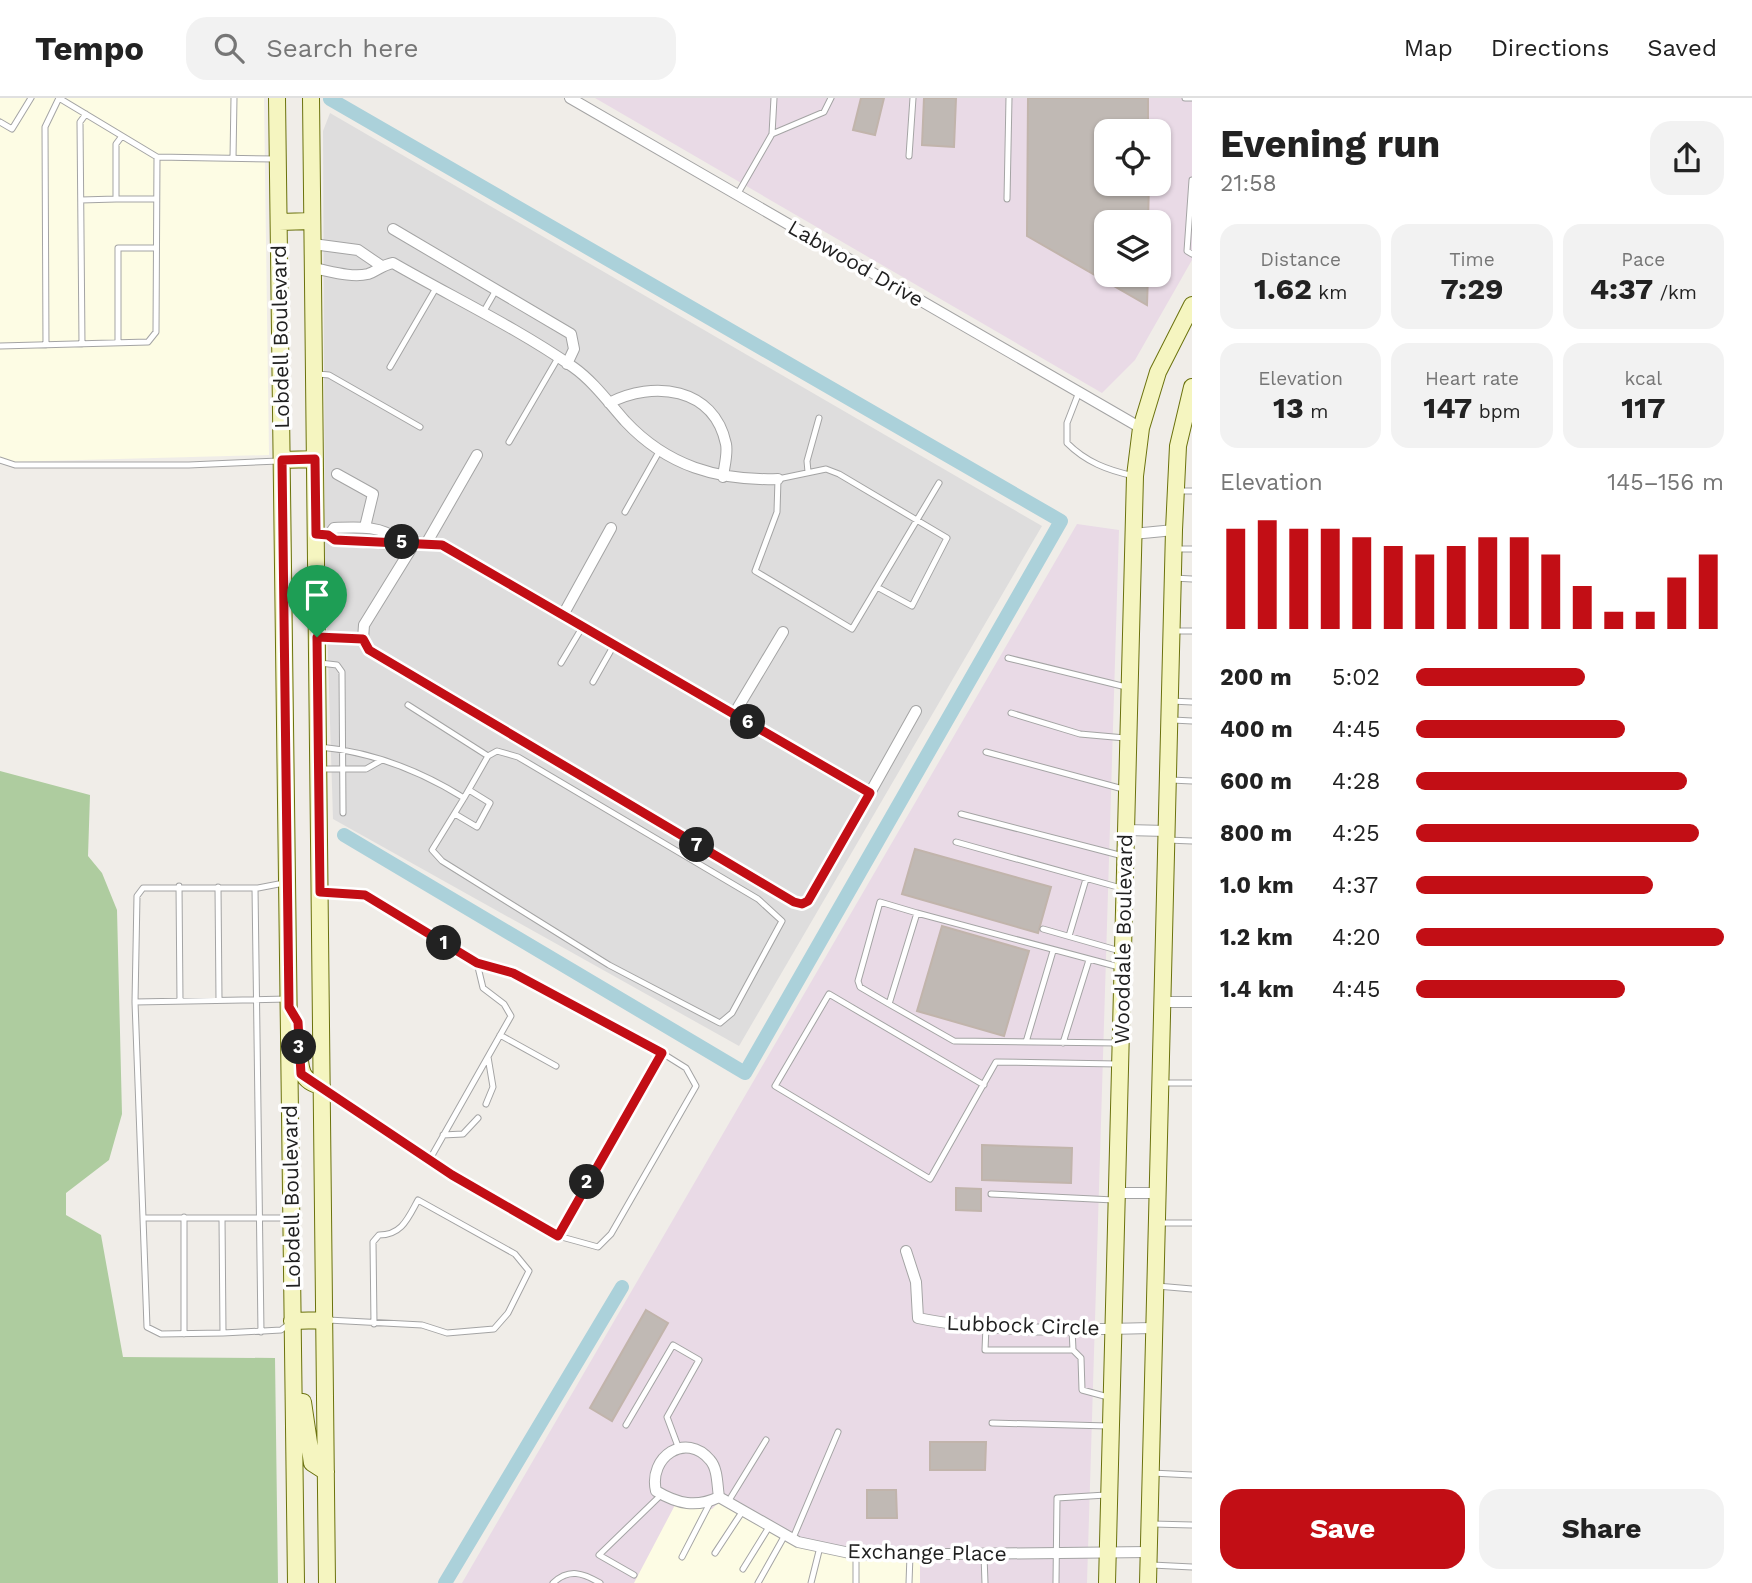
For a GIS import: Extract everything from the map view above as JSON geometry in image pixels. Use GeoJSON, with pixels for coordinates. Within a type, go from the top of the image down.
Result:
{"type":"FeatureCollection","features":[{"type":"Feature","properties":{"kind":"main road","name":"Lobdell Boulevard"},"geometry":{"type":"LineString","coordinates":[[277,98],[296,1583]]}},
{"type":"Feature","properties":{"kind":"main road","name":"Lobdell Boulevard"},"geometry":{"type":"LineString","coordinates":[[311,98],[315,459],[322,535],[317,663],[327,1583]]}},
{"type":"Feature","properties":{"kind":"main road"},"geometry":{"type":"LineString","coordinates":[[279,222],[312,222]]}},
{"type":"Feature","properties":{"kind":"main road","name":"Wooddale Boulevard"},"geometry":{"type":"LineString","coordinates":[[1105,1582],[1114,1329],[1135,477],[1141,428],[1158,372],[1192,305]]}},
{"type":"Feature","properties":{"kind":"main road","name":"Wooddale Boulevard"},"geometry":{"type":"LineString","coordinates":[[1148,1583],[1159,1223],[1174,530],[1184,491],[1178,446],[1192,387]]}},
{"type":"Feature","properties":{"kind":"main road"},"geometry":{"type":"LineString","coordinates":[[282,460],[315,459]]}},
{"type":"Feature","properties":{"kind":"main road"},"geometry":{"type":"LineString","coordinates":[[289,1003],[298,1022],[301,1074],[308,1082],[322,1086]]}},
{"type":"Feature","properties":{"kind":"main road"},"geometry":{"type":"LineString","coordinates":[[292,1321],[325,1320]]}},
{"type":"Feature","properties":{"kind":"main road"},"geometry":{"type":"LineString","coordinates":[[293,1388],[304,1403],[312,1463],[326,1472]]}},
{"type":"Feature","properties":{"kind":"street","name":"Labwood Drive"},"geometry":{"type":"LineString","coordinates":[[570,98],[1141,428]]}},
{"type":"Feature","properties":{"kind":"street"},"geometry":{"type":"LineString","coordinates":[[393,229],[574,337],[574,349],[562,361]]}},
{"type":"Feature","properties":{"kind":"street"},"geometry":{"type":"LineString","coordinates":[[313,244],[358,250],[380,265]]}},
{"type":"Feature","properties":{"kind":"street"},"geometry":{"type":"LineString","coordinates":[[313,268],[355,276],[372,273],[380,265],[393,263],[562,361],[628,424],[675,462],[723,477],[746,480],[778,479]]}},
{"type":"Feature","properties":{"kind":"street"},"geometry":{"type":"LineString","coordinates":[[609,403],[636,393],[676,390],[702,405],[715,419],[726,447],[723,477]]}},
{"type":"Feature","properties":{"kind":"street"},"geometry":{"type":"LineString","coordinates":[[426,544],[477,455]]}},
{"type":"Feature","properties":{"kind":"street"},"geometry":{"type":"LineString","coordinates":[[337,474],[373,495],[364,527],[353,541]]}},
{"type":"Feature","properties":{"kind":"street"},"geometry":{"type":"LineString","coordinates":[[364,527],[373,543]]}},
{"type":"Feature","properties":{"kind":"street"},"geometry":{"type":"LineString","coordinates":[[322,535],[334,528],[364,527],[383,530],[401,541]]}},
{"type":"Feature","properties":{"kind":"street"},"geometry":{"type":"LineString","coordinates":[[563,615],[611,528]]}},
{"type":"Feature","properties":{"kind":"street"},"geometry":{"type":"LineString","coordinates":[[1133,534],[1174,530]]}},
{"type":"Feature","properties":{"kind":"street"},"geometry":{"type":"LineString","coordinates":[[322,535],[335,540],[442,545],[870,793]]}},
{"type":"Feature","properties":{"kind":"street"},"geometry":{"type":"LineString","coordinates":[[414,544],[364,625],[363,639],[369,650],[794,902],[802,904],[808,901],[916,711]]}},
{"type":"Feature","properties":{"kind":"street"},"geometry":{"type":"LineString","coordinates":[[734,714],[783,632]]}},
{"type":"Feature","properties":{"kind":"street"},"geometry":{"type":"LineString","coordinates":[[317,637],[363,639]]}},
{"type":"Feature","properties":{"kind":"street"},"geometry":{"type":"LineString","coordinates":[[1126,830],[1167,835]]}},
{"type":"Feature","properties":{"kind":"street"},"geometry":{"type":"LineString","coordinates":[[1164,1002],[1192,1002]]}},
{"type":"Feature","properties":{"kind":"street"},"geometry":{"type":"LineString","coordinates":[[1117,1196],[1159,1194]]}},
{"type":"Feature","properties":{"kind":"street","name":"Lubbock Circle"},"geometry":{"type":"LineString","coordinates":[[906,1251],[916,1282],[918,1318],[986,1326],[1156,1328]]}},
{"type":"Feature","properties":{"kind":"street"},"geometry":{"type":"LineString","coordinates":[[691,1448],[709,1459],[716,1476],[719,1500],[702,1505],[671,1500],[656,1491],[653,1477],[656,1467],[665,1454],[679,1449],[691,1448]]}},
{"type":"Feature","properties":{"kind":"street","name":"Exchange Place"},"geometry":{"type":"LineString","coordinates":[[719,1500],[789,1537],[856,1554],[1107,1552],[1149,1558]]}},
{"type":"Feature","properties":{"kind":"lane"},"geometry":{"type":"LineString","coordinates":[[0,122],[12,129],[31,98]]}},
{"type":"Feature","properties":{"kind":"lane"},"geometry":{"type":"LineString","coordinates":[[50,98],[57,102]]}},
{"type":"Feature","properties":{"kind":"lane"},"geometry":{"type":"LineString","coordinates":[[46,345],[45,127],[60,98],[157,157],[278,159]]}},
{"type":"Feature","properties":{"kind":"lane"},"geometry":{"type":"LineString","coordinates":[[233,98],[233,158]]}},
{"type":"Feature","properties":{"kind":"lane"},"geometry":{"type":"LineString","coordinates":[[737,195],[772,134],[774,98]]}},
{"type":"Feature","properties":{"kind":"lane"},"geometry":{"type":"LineString","coordinates":[[772,134],[824,113],[831,98]]}},
{"type":"Feature","properties":{"kind":"lane"},"geometry":{"type":"LineString","coordinates":[[909,156],[914,98]]}},
{"type":"Feature","properties":{"kind":"lane"},"geometry":{"type":"LineString","coordinates":[[1007,199],[1009,98]]}},
{"type":"Feature","properties":{"kind":"lane"},"geometry":{"type":"LineString","coordinates":[[1185,98],[1192,99]]}},
{"type":"Feature","properties":{"kind":"lane"},"geometry":{"type":"LineString","coordinates":[[82,344],[80,122],[86,114]]}},
{"type":"Feature","properties":{"kind":"lane"},"geometry":{"type":"LineString","coordinates":[[116,199],[116,144],[122,136]]}},
{"type":"Feature","properties":{"kind":"lane"},"geometry":{"type":"LineString","coordinates":[[0,346],[148,342],[156,332],[157,157]]}},
{"type":"Feature","properties":{"kind":"lane"},"geometry":{"type":"LineString","coordinates":[[1192,180],[1187,251],[1192,254]]}},
{"type":"Feature","properties":{"kind":"lane"},"geometry":{"type":"LineString","coordinates":[[81,200],[156,199]]}},
{"type":"Feature","properties":{"kind":"lane"},"geometry":{"type":"LineString","coordinates":[[118,342],[118,248],[156,248]]}},
{"type":"Feature","properties":{"kind":"lane"},"geometry":{"type":"LineString","coordinates":[[390,367],[436,288]]}},
{"type":"Feature","properties":{"kind":"lane"},"geometry":{"type":"LineString","coordinates":[[482,314],[496,290]]}},
{"type":"Feature","properties":{"kind":"lane"},"geometry":{"type":"LineString","coordinates":[[509,442],[562,361]]}},
{"type":"Feature","properties":{"kind":"lane"},"geometry":{"type":"LineString","coordinates":[[314,373],[329,375],[420,427]]}},
{"type":"Feature","properties":{"kind":"lane"},"geometry":{"type":"LineString","coordinates":[[1079,392],[1067,423],[1067,443],[1081,457],[1111,471],[1135,477]]}},
{"type":"Feature","properties":{"kind":"lane"},"geometry":{"type":"LineString","coordinates":[[808,472],[807,461],[819,418]]}},
{"type":"Feature","properties":{"kind":"lane"},"geometry":{"type":"LineString","coordinates":[[625,512],[660,450]]}},
{"type":"Feature","properties":{"kind":"lane"},"geometry":{"type":"LineString","coordinates":[[0,460],[15,465],[189,465],[282,460]]}},
{"type":"Feature","properties":{"kind":"lane"},"geometry":{"type":"LineString","coordinates":[[877,587],[912,606],[947,538],[917,521],[826,469],[778,479],[777,513],[755,571],[852,629],[877,587],[917,521],[939,483]]}},
{"type":"Feature","properties":{"kind":"lane"},"geometry":{"type":"LineString","coordinates":[[1174,549],[1192,549]]}},
{"type":"Feature","properties":{"kind":"lane"},"geometry":{"type":"LineString","coordinates":[[1173,578],[1192,579]]}},
{"type":"Feature","properties":{"kind":"lane"},"geometry":{"type":"LineString","coordinates":[[561,663],[583,626]]}},
{"type":"Feature","properties":{"kind":"lane"},"geometry":{"type":"LineString","coordinates":[[1172,631],[1192,631]]}},
{"type":"Feature","properties":{"kind":"lane"},"geometry":{"type":"LineString","coordinates":[[593,682],[614,645]]}},
{"type":"Feature","properties":{"kind":"lane"},"geometry":{"type":"LineString","coordinates":[[1008,658],[1129,688]]}},
{"type":"Feature","properties":{"kind":"lane"},"geometry":{"type":"LineString","coordinates":[[317,663],[337,665],[342,672],[343,813]]}},
{"type":"Feature","properties":{"kind":"lane"},"geometry":{"type":"LineString","coordinates":[[1170,701],[1192,702]]}},
{"type":"Feature","properties":{"kind":"lane"},"geometry":{"type":"LineString","coordinates":[[408,705],[488,756]]}},
{"type":"Feature","properties":{"kind":"lane"},"geometry":{"type":"LineString","coordinates":[[1011,713],[1080,734],[1128,738]]}},
{"type":"Feature","properties":{"kind":"lane"},"geometry":{"type":"LineString","coordinates":[[1170,720],[1192,722]]}},
{"type":"Feature","properties":{"kind":"lane"},"geometry":{"type":"LineString","coordinates":[[318,747],[343,749],[425,774],[464,798]]}},
{"type":"Feature","properties":{"kind":"lane"},"geometry":{"type":"LineString","coordinates":[[497,751],[518,757],[774,911],[782,921],[732,1013],[720,1023],[708,1017],[609,965],[442,861],[432,850],[488,756],[497,751]]}},
{"type":"Feature","properties":{"kind":"lane"},"geometry":{"type":"LineString","coordinates":[[986,752],[1126,789]]}},
{"type":"Feature","properties":{"kind":"lane"},"geometry":{"type":"LineString","coordinates":[[318,769],[366,769],[382,760]]}},
{"type":"Feature","properties":{"kind":"lane"},"geometry":{"type":"LineString","coordinates":[[1169,780],[1192,781]]}},
{"type":"Feature","properties":{"kind":"lane"},"geometry":{"type":"LineString","coordinates":[[455,814],[477,827],[490,803],[469,790]]}},
{"type":"Feature","properties":{"kind":"lane"},"geometry":{"type":"LineString","coordinates":[[961,814],[1125,857]]}},
{"type":"Feature","properties":{"kind":"lane"},"geometry":{"type":"LineString","coordinates":[[1167,835],[1192,841]]}},
{"type":"Feature","properties":{"kind":"lane"},"geometry":{"type":"LineString","coordinates":[[956,842],[1124,889]]}},
{"type":"Feature","properties":{"kind":"lane"},"geometry":{"type":"LineString","coordinates":[[1069,936],[1086,879]]}},
{"type":"Feature","properties":{"kind":"lane"},"geometry":{"type":"LineString","coordinates":[[287,882],[255,888],[143,888],[137,896],[135,1002],[148,1326],[161,1334],[261,1332],[281,1330],[292,1321]]}},
{"type":"Feature","properties":{"kind":"lane"},"geometry":{"type":"LineString","coordinates":[[179,886],[180,1001]]}},
{"type":"Feature","properties":{"kind":"lane"},"geometry":{"type":"LineString","coordinates":[[218,887],[219,1000]]}},
{"type":"Feature","properties":{"kind":"lane"},"geometry":{"type":"LineString","coordinates":[[255,888],[261,1332]]}},
{"type":"Feature","properties":{"kind":"lane"},"geometry":{"type":"LineString","coordinates":[[320,892],[365,895],[477,963],[513,973],[662,1053],[686,1068],[696,1086],[611,1234],[598,1247],[558,1236],[429,1159],[322,1086]]}},
{"type":"Feature","properties":{"kind":"lane"},"geometry":{"type":"LineString","coordinates":[[1121,1044],[954,1041],[860,987],[859,981],[880,902],[1089,960],[1123,960]]}},
{"type":"Feature","properties":{"kind":"lane"},"geometry":{"type":"LineString","coordinates":[[890,1004],[918,913]]}},
{"type":"Feature","properties":{"kind":"lane"},"geometry":{"type":"LineString","coordinates":[[1043,929],[1069,936],[1123,960]]}},
{"type":"Feature","properties":{"kind":"lane"},"geometry":{"type":"LineString","coordinates":[[1026,1042],[1053,951]]}},
{"type":"Feature","properties":{"kind":"lane"},"geometry":{"type":"LineString","coordinates":[[1063,1043],[1089,960]]}},
{"type":"Feature","properties":{"kind":"lane"},"geometry":{"type":"LineString","coordinates":[[429,1159],[511,1016],[504,1003],[483,988],[477,963]]}},
{"type":"Feature","properties":{"kind":"lane"},"geometry":{"type":"LineString","coordinates":[[984,1085],[829,994],[775,1086],[930,1179],[984,1085],[996,1062],[1120,1064]]}},
{"type":"Feature","properties":{"kind":"lane"},"geometry":{"type":"LineString","coordinates":[[135,1002],[257,1000],[289,1003]]}},
{"type":"Feature","properties":{"kind":"lane"},"geometry":{"type":"LineString","coordinates":[[500,1035],[556,1066]]}},
{"type":"Feature","properties":{"kind":"lane"},"geometry":{"type":"LineString","coordinates":[[558,1236],[662,1053]]}},
{"type":"Feature","properties":{"kind":"lane"},"geometry":{"type":"LineString","coordinates":[[486,1104],[493,1087],[488,1057]]}},
{"type":"Feature","properties":{"kind":"lane"},"geometry":{"type":"LineString","coordinates":[[1162,1083],[1192,1083]]}},
{"type":"Feature","properties":{"kind":"lane"},"geometry":{"type":"LineString","coordinates":[[443,1135],[463,1134],[478,1118]]}},
{"type":"Feature","properties":{"kind":"lane"},"geometry":{"type":"LineString","coordinates":[[991,1194],[1117,1196]]}},
{"type":"Feature","properties":{"kind":"lane"},"geometry":{"type":"LineString","coordinates":[[325,1320],[373,1324],[422,1325],[447,1333],[494,1329],[508,1313],[529,1271],[515,1254],[418,1200],[403,1226],[393,1235],[379,1235],[373,1242],[373,1324]]}},
{"type":"Feature","properties":{"kind":"lane"},"geometry":{"type":"LineString","coordinates":[[184,1217],[184,1334]]}},
{"type":"Feature","properties":{"kind":"lane"},"geometry":{"type":"LineString","coordinates":[[143,1218],[291,1218]]}},
{"type":"Feature","properties":{"kind":"lane"},"geometry":{"type":"LineString","coordinates":[[222,1218],[223,1333]]}},
{"type":"Feature","properties":{"kind":"lane"},"geometry":{"type":"LineString","coordinates":[[1159,1223],[1192,1223]]}},
{"type":"Feature","properties":{"kind":"lane"},"geometry":{"type":"LineString","coordinates":[[1157,1286],[1192,1289]]}},
{"type":"Feature","properties":{"kind":"lane"},"geometry":{"type":"LineString","coordinates":[[986,1326],[985,1350],[1073,1350]]}},
{"type":"Feature","properties":{"kind":"lane"},"geometry":{"type":"LineString","coordinates":[[1072,1329],[1073,1350],[1081,1358],[1082,1390],[1112,1398]]}},
{"type":"Feature","properties":{"kind":"lane"},"geometry":{"type":"LineString","coordinates":[[626,1425],[673,1345],[699,1360],[667,1417],[679,1449]]}},
{"type":"Feature","properties":{"kind":"lane"},"geometry":{"type":"LineString","coordinates":[[992,1423],[1111,1426]]}},
{"type":"Feature","properties":{"kind":"lane"},"geometry":{"type":"LineString","coordinates":[[758,1583],[789,1537],[838,1432]]}},
{"type":"Feature","properties":{"kind":"lane"},"geometry":{"type":"LineString","coordinates":[[682,1557],[719,1500],[766,1440]]}},
{"type":"Feature","properties":{"kind":"lane"},"geometry":{"type":"LineString","coordinates":[[1152,1473],[1192,1475]]}},
{"type":"Feature","properties":{"kind":"lane"},"geometry":{"type":"LineString","coordinates":[[634,1575],[600,1555],[662,1494]]}},
{"type":"Feature","properties":{"kind":"lane"},"geometry":{"type":"LineString","coordinates":[[1056,1583],[1057,1498],[1109,1494]]}},
{"type":"Feature","properties":{"kind":"lane"},"geometry":{"type":"LineString","coordinates":[[715,1553],[743,1511]]}},
{"type":"Feature","properties":{"kind":"lane"},"geometry":{"type":"LineString","coordinates":[[1150,1524],[1192,1525]]}},
{"type":"Feature","properties":{"kind":"lane"},"geometry":{"type":"LineString","coordinates":[[743,1569],[769,1526]]}},
{"type":"Feature","properties":{"kind":"lane"},"geometry":{"type":"LineString","coordinates":[[811,1583],[820,1547]]}},
{"type":"Feature","properties":{"kind":"lane"},"geometry":{"type":"LineString","coordinates":[[856,1554],[856,1583]]}},
{"type":"Feature","properties":{"kind":"lane"},"geometry":{"type":"LineString","coordinates":[[984,1554],[985,1583]]}},
{"type":"Feature","properties":{"kind":"lane"},"geometry":{"type":"LineString","coordinates":[[909,1583],[910,1555]]}},
{"type":"Feature","properties":{"kind":"lane"},"geometry":{"type":"LineString","coordinates":[[1149,1558],[1192,1567]]}},
{"type":"Feature","properties":{"kind":"lane"},"geometry":{"type":"LineString","coordinates":[[553,1583],[561,1575],[582,1573],[600,1583]]}},
{"type":"Feature","properties":{"kind":"shaded area"},"geometry":{"type":"Polygon","coordinates":[[[0,98],[264,98],[269,455],[7,462],[0,459],[0,98]]]}},
{"type":"Feature","properties":{"kind":"shaded area"},"geometry":{"type":"Polygon","coordinates":[[[595,98],[1192,98],[1192,260],[1135,360],[1102,393],[595,98]]]}},
{"type":"Feature","properties":{"kind":"shaded area"},"geometry":{"type":"Polygon","coordinates":[[[330,113],[1042,526],[739,1046],[333,819],[325,561],[323,131],[330,113]]]}},
{"type":"Feature","properties":{"kind":"shaded area"},"geometry":{"type":"Polygon","coordinates":[[[1077,524],[1119,530],[1087,1583],[462,1583],[1077,524]]]}},
{"type":"Feature","properties":{"kind":"shaded area"},"geometry":{"type":"Polygon","coordinates":[[[718,1503],[792,1544],[861,1560],[920,1560],[920,1583],[634,1583],[675,1505],[712,1509],[718,1503]]]}},
{"type":"Feature","properties":{"kind":"green space"},"geometry":{"type":"Polygon","coordinates":[[[0,771],[90,795],[88,856],[102,873],[117,910],[122,1114],[109,1160],[66,1193],[66,1215],[101,1235],[123,1357],[275,1358],[278,1583],[0,1583],[0,771]]]}},
{"type":"Feature","properties":{"kind":"building"},"geometry":{"type":"Polygon","coordinates":[[[861,98],[884,98],[875,135],[853,130],[861,98]]]}},
{"type":"Feature","properties":{"kind":"building"},"geometry":{"type":"Polygon","coordinates":[[[924,98],[956,98],[954,147],[922,145],[924,98]]]}},
{"type":"Feature","properties":{"kind":"building"},"geometry":{"type":"Polygon","coordinates":[[[1028,98],[1148,98],[1148,119],[1094,119],[1094,196],[1149,196],[1148,210],[1094,210],[1094,275],[1027,236],[1028,98]]]}},
{"type":"Feature","properties":{"kind":"building"},"geometry":{"type":"Polygon","coordinates":[[[1116,287],[1148,287],[1147,305],[1116,287]]]}},
{"type":"Feature","properties":{"kind":"building"},"geometry":{"type":"Polygon","coordinates":[[[915,849],[1051,887],[1038,933],[902,894],[915,849]]]}},
{"type":"Feature","properties":{"kind":"building"},"geometry":{"type":"Polygon","coordinates":[[[942,926],[1029,951],[1004,1036],[917,1011],[942,926]]]}},
{"type":"Feature","properties":{"kind":"building"},"geometry":{"type":"Polygon","coordinates":[[[982,1145],[1072,1148],[1071,1183],[982,1180],[982,1145]]]}},
{"type":"Feature","properties":{"kind":"building"},"geometry":{"type":"Polygon","coordinates":[[[956,1188],[981,1189],[981,1211],[956,1210],[956,1188]]]}},
{"type":"Feature","properties":{"kind":"building"},"geometry":{"type":"Polygon","coordinates":[[[646,1310],[668,1323],[612,1421],[590,1408],[646,1310]]]}},
{"type":"Feature","properties":{"kind":"building"},"geometry":{"type":"Polygon","coordinates":[[[930,1442],[986,1442],[985,1470],[930,1470],[930,1442]]]}},
{"type":"Feature","properties":{"kind":"building"},"geometry":{"type":"Polygon","coordinates":[[[867,1490],[896,1490],[897,1518],[867,1518],[867,1490]]]}},
{"type":"Feature","properties":{"kind":"waterway"},"geometry":{"type":"LineString","coordinates":[[330,99],[1061,521],[745,1073],[344,835]]}},
{"type":"Feature","properties":{"kind":"waterway"},"geometry":{"type":"LineString","coordinates":[[445,1583],[622,1287]]}},
{"type":"Feature","properties":{"kind":"route"},"geometry":{"type":"LineString","coordinates":[[315,459],[316,534],[328,535],[335,540],[442,545],[870,793],[832,864],[808,901],[802,904],[794,902],[369,650],[363,639],[317,637],[320,892],[365,895],[477,963],[513,973],[662,1053],[558,1236],[452,1175],[322,1086],[308,1082],[301,1074],[298,1022],[289,1007],[282,460],[315,459]]}}]}
